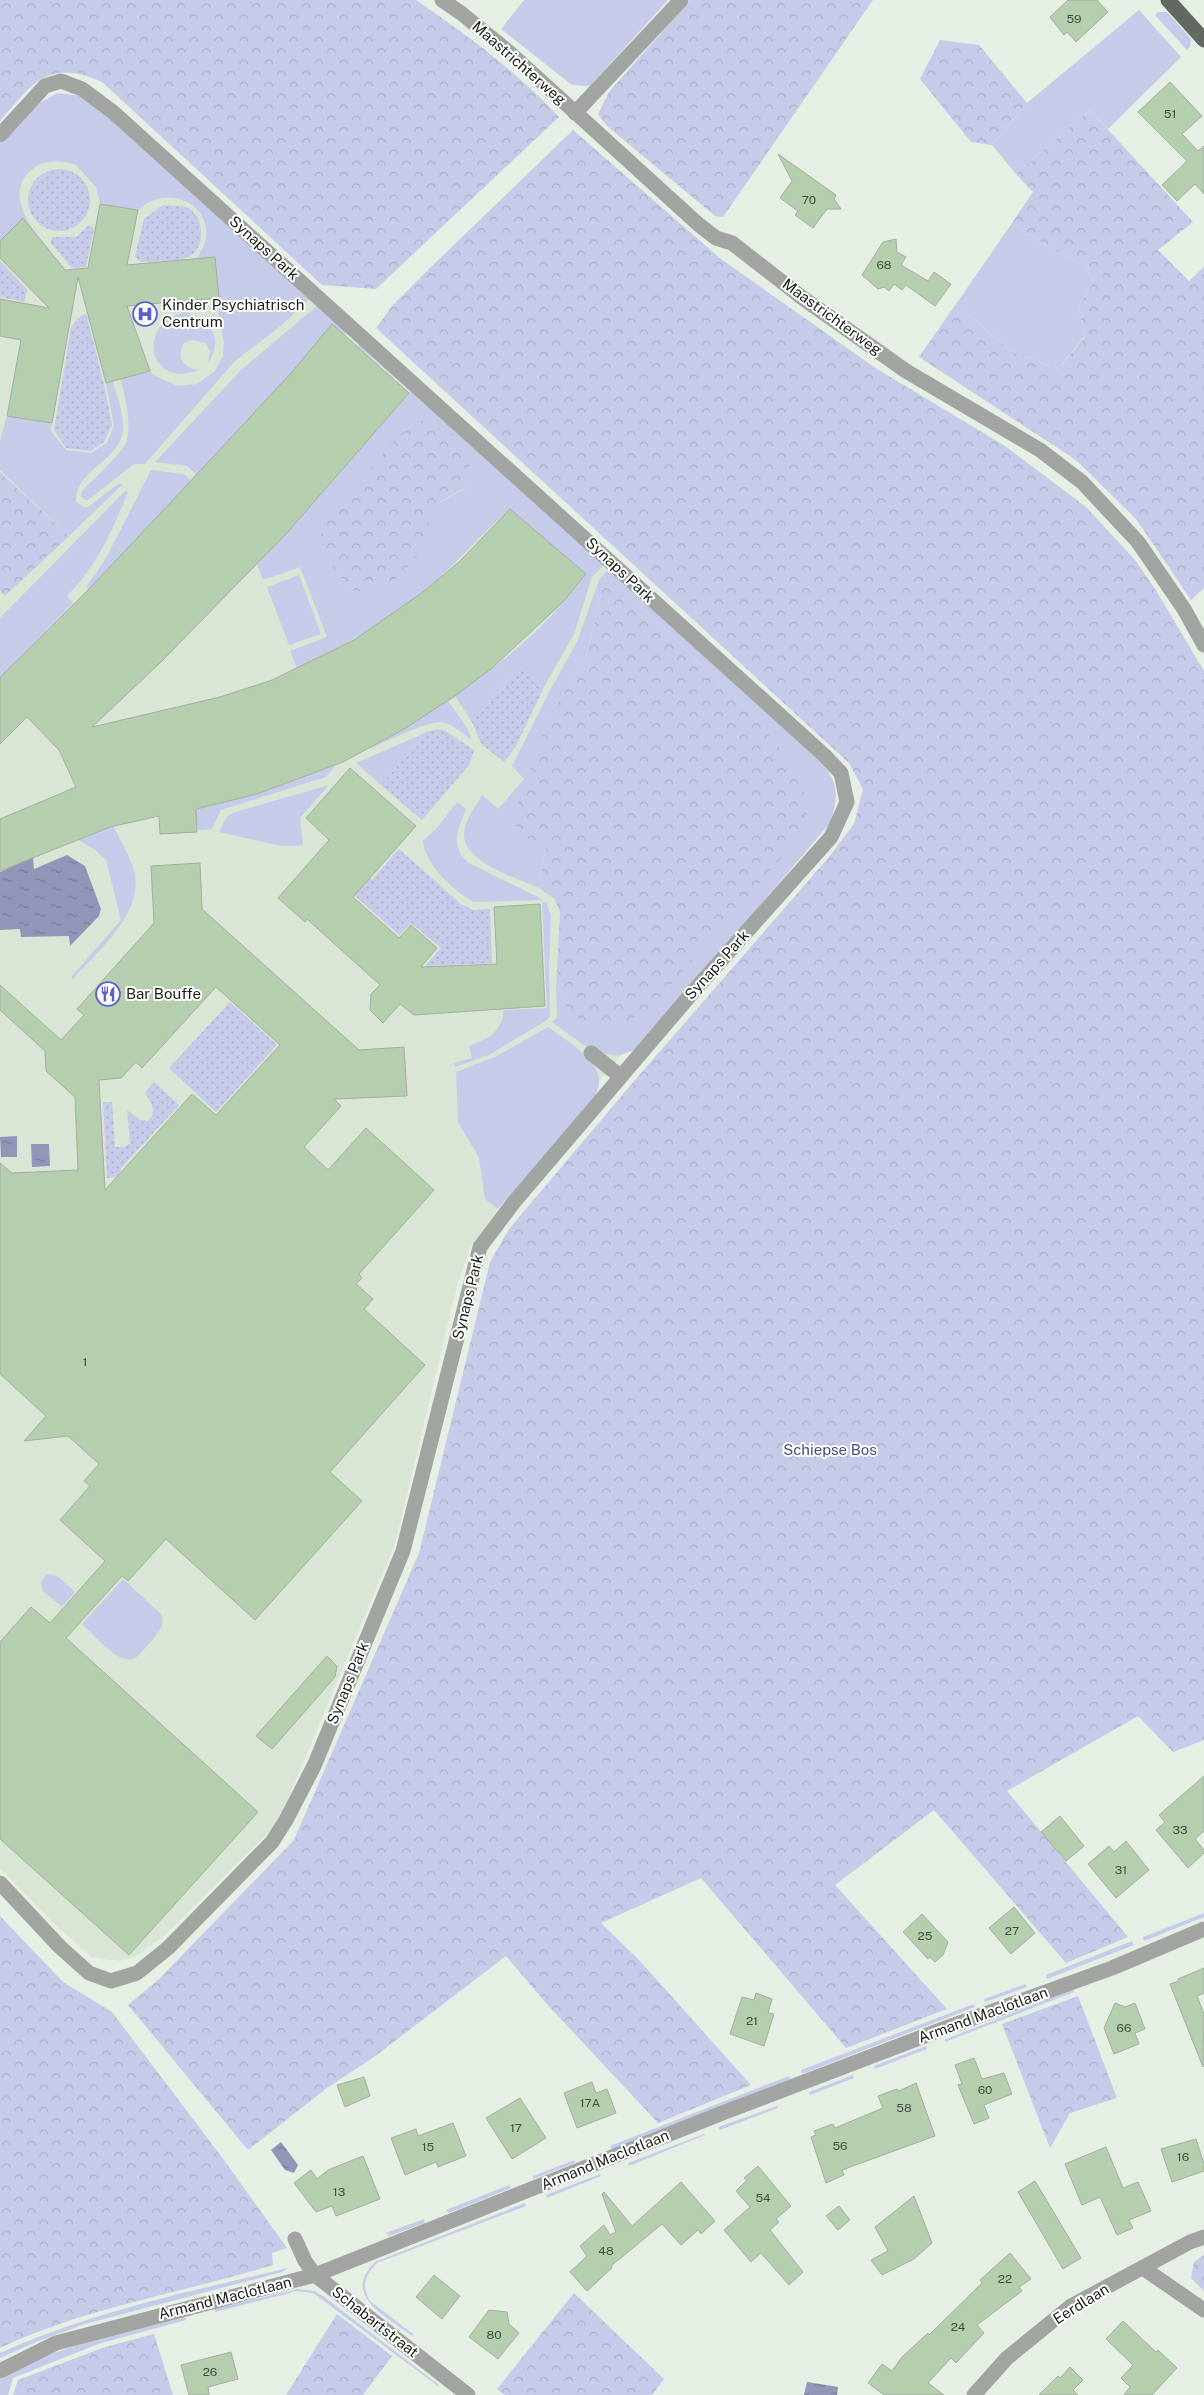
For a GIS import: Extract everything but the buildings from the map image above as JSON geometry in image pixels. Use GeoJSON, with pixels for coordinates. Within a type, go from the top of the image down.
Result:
{"type":"FeatureCollection","features":[{"type":"Feature","properties":{"kind":"main road"},"geometry":{"type":"LineString","coordinates":[[1168,0],[1204,40]]}},
{"type":"Feature","properties":{"kind":"street","name":"Maastrichterweg"},"geometry":{"type":"LineString","coordinates":[[442,0],[510,52],[698,224],[716,238],[732,243],[804,299],[906,371],[1040,450],[1082,482],[1138,542],[1184,609],[1204,645]]}},
{"type":"Feature","properties":{"kind":"street"},"geometry":{"type":"LineString","coordinates":[[575,112],[681,0]]}},
{"type":"Feature","properties":{"kind":"street","name":"Synaps Park"},"geometry":{"type":"LineString","coordinates":[[0,135],[45,86],[61,81],[82,89],[114,112],[824,755],[841,773],[847,802],[831,837],[620,1076],[514,1202],[480,1247],[403,1551],[314,1766],[286,1820],[272,1842],[168,1948],[138,1973],[112,1987],[89,1973],[60,1947],[0,1882]]}},
{"type":"Feature","properties":{"kind":"street"},"geometry":{"type":"LineString","coordinates":[[591,1053],[620,1076]]}},
{"type":"Feature","properties":{"kind":"street","name":"Armand Maclotlaan"},"geometry":{"type":"LineString","coordinates":[[0,2371],[56,2343],[315,2275],[725,2112],[943,2029],[1112,1968],[1204,1929]]}},
{"type":"Feature","properties":{"kind":"street","name":"Eerdlaan"},"geometry":{"type":"LineString","coordinates":[[974,2395],[1007,2358],[1071,2306],[1190,2242],[1204,2237]]}},
{"type":"Feature","properties":{"kind":"street","name":"Schabartstraat"},"geometry":{"type":"LineString","coordinates":[[295,2239],[315,2275],[468,2395]]}},
{"type":"Feature","properties":{"kind":"street"},"geometry":{"type":"LineString","coordinates":[[1143,2268],[1204,2310]]}},
{"type":"Feature","properties":{"kind":"shaded area"},"geometry":{"type":"Polygon","coordinates":[[[81,103],[309,296],[604,565],[826,819],[596,1085],[498,1209],[470,1248],[457,1286],[395,1544],[287,1801],[270,1831],[166,1934],[137,1956],[120,1961],[92,1957],[52,1922],[0,1868],[0,151],[81,103]]]}},
{"type":"Feature","properties":{"kind":"green space"},"geometry":{"type":"Polygon","coordinates":[[[0,0],[416,0],[490,54],[526,84],[559,117],[376,289],[322,285],[102,82],[83,75],[68,73],[55,74],[43,78],[22,96],[0,121],[0,0]]]}},
{"type":"Feature","properties":{"kind":"green space"},"geometry":{"type":"Polygon","coordinates":[[[524,0],[668,0],[590,86],[572,85],[501,29],[524,0]]]}},
{"type":"Feature","properties":{"kind":"green space"},"geometry":{"type":"Polygon","coordinates":[[[690,0],[873,0],[723,217],[715,216],[607,126],[598,114],[609,92],[690,0]]]}},
{"type":"Feature","properties":{"kind":"green space"},"geometry":{"type":"Polygon","coordinates":[[[1139,10],[1181,57],[1108,129],[1090,110],[1016,174],[992,145],[1027,103],[1139,10]]]}},
{"type":"Feature","properties":{"kind":"green space"},"geometry":{"type":"Polygon","coordinates":[[[1158,12],[1167,12],[1191,39],[1190,47],[1187,50],[1155,15],[1158,12]]]}},
{"type":"Feature","properties":{"kind":"green space"},"geometry":{"type":"Polygon","coordinates":[[[940,40],[979,45],[1027,103],[992,145],[971,142],[920,79],[940,40]]]}},
{"type":"Feature","properties":{"kind":"green space"},"geometry":{"type":"Polygon","coordinates":[[[57,93],[82,96],[94,103],[310,298],[282,325],[235,361],[145,464],[134,464],[88,500],[84,500],[81,495],[83,490],[118,454],[127,439],[128,413],[112,348],[130,317],[150,371],[155,376],[178,386],[197,384],[215,371],[223,356],[224,341],[219,320],[219,298],[195,260],[204,244],[206,230],[202,217],[194,207],[182,200],[168,198],[153,201],[138,210],[127,265],[88,268],[100,204],[96,187],[76,165],[63,162],[46,163],[29,172],[21,184],[20,196],[29,223],[65,270],[46,270],[30,288],[0,258],[0,144],[33,107],[57,93]]]}},
{"type":"Feature","properties":{"kind":"green space"},"geometry":{"type":"Polygon","coordinates":[[[1090,110],[1193,222],[1158,250],[1189,281],[1204,267],[1204,588],[1191,600],[1136,519],[1076,460],[919,357],[956,304],[1001,343],[1016,353],[1058,369],[1085,337],[1078,307],[1094,281],[1084,265],[1052,249],[1012,223],[1033,192],[1016,174],[1090,110]]]}},
{"type":"Feature","properties":{"kind":"green space","name":"Schiepse Bos"},"geometry":{"type":"Polygon","coordinates":[[[573,130],[721,259],[877,369],[1005,446],[1086,507],[1136,561],[1157,592],[1204,671],[1204,1740],[1173,1752],[1138,1716],[1007,1791],[1128,1937],[1066,1963],[934,1810],[835,1885],[947,2009],[846,2048],[701,1878],[601,1923],[639,1960],[751,2085],[658,2123],[545,2002],[506,1956],[374,2057],[327,2088],[248,2150],[128,2005],[158,1980],[294,1840],[419,1553],[490,1262],[509,1229],[635,1080],[829,857],[854,824],[863,789],[849,763],[376,328],[392,306],[573,130]]]}},
{"type":"Feature","properties":{"kind":"green space"},"geometry":{"type":"Polygon","coordinates":[[[59,169],[71,171],[81,178],[88,188],[90,200],[88,212],[81,222],[71,229],[59,231],[47,229],[37,222],[30,212],[28,200],[30,188],[37,178],[47,171],[59,169]]]}},
{"type":"Feature","properties":{"kind":"green space"},"geometry":{"type":"Polygon","coordinates":[[[163,205],[184,207],[190,209],[195,214],[201,233],[199,246],[195,252],[185,258],[173,261],[141,262],[135,256],[144,219],[163,205]]]}},
{"type":"Feature","properties":{"kind":"green space"},"geometry":{"type":"Polygon","coordinates":[[[1012,223],[1052,249],[1084,265],[1094,281],[1078,307],[1085,336],[1058,369],[1016,353],[1001,343],[956,304],[1012,223]]]}},
{"type":"Feature","properties":{"kind":"green space"},"geometry":{"type":"Polygon","coordinates":[[[89,225],[94,228],[86,267],[72,268],[50,242],[53,237],[76,237],[89,225]]]}},
{"type":"Feature","properties":{"kind":"green space"},"geometry":{"type":"Polygon","coordinates":[[[0,261],[27,289],[25,302],[0,297],[0,261]]]}},
{"type":"Feature","properties":{"kind":"green space"},"geometry":{"type":"Polygon","coordinates":[[[318,305],[347,331],[344,335],[331,325],[292,372],[197,475],[187,466],[155,462],[241,370],[318,305]]]}},
{"type":"Feature","properties":{"kind":"green space"},"geometry":{"type":"Polygon","coordinates":[[[185,312],[202,319],[208,324],[215,338],[215,346],[208,363],[210,352],[206,343],[192,340],[184,343],[181,353],[182,361],[185,365],[199,370],[182,374],[169,371],[160,364],[154,353],[154,341],[159,329],[169,319],[185,312]]]}},
{"type":"Feature","properties":{"kind":"green space"},"geometry":{"type":"Polygon","coordinates":[[[86,313],[112,425],[104,442],[91,451],[66,448],[54,430],[71,328],[77,319],[86,313]]]}},
{"type":"Feature","properties":{"kind":"green space"},"geometry":{"type":"Polygon","coordinates":[[[360,344],[604,565],[592,577],[574,634],[544,687],[519,667],[472,722],[455,696],[526,641],[558,609],[586,574],[510,509],[446,571],[409,603],[362,634],[297,669],[290,651],[327,637],[300,567],[263,580],[257,564],[286,534],[411,391],[358,346],[360,344]],[[467,487],[323,547],[340,576],[353,591],[434,506],[467,487]]]}},
{"type":"Feature","properties":{"kind":"green space"},"geometry":{"type":"Polygon","coordinates":[[[107,365],[120,405],[123,429],[115,450],[83,481],[78,490],[76,502],[88,507],[118,484],[123,484],[69,536],[0,470],[0,441],[7,416],[52,423],[51,431],[66,450],[91,453],[107,443],[114,426],[106,383],[107,365]]]}},
{"type":"Feature","properties":{"kind":"green space"},"geometry":{"type":"Polygon","coordinates":[[[430,415],[462,442],[474,478],[470,483],[437,504],[429,519],[420,550],[404,571],[390,583],[381,587],[373,590],[353,591],[326,554],[321,537],[322,529],[399,435],[430,415]]]}},
{"type":"Feature","properties":{"kind":"green space"},"geometry":{"type":"Polygon","coordinates":[[[151,470],[184,474],[192,481],[89,589],[86,587],[105,560],[151,470]]]}},
{"type":"Feature","properties":{"kind":"green space"},"geometry":{"type":"Polygon","coordinates":[[[0,472],[69,536],[5,596],[0,591],[0,472]]]}},
{"type":"Feature","properties":{"kind":"green space"},"geometry":{"type":"Polygon","coordinates":[[[125,491],[128,492],[103,547],[87,573],[67,596],[73,603],[0,676],[0,618],[125,491]]]}},
{"type":"Feature","properties":{"kind":"green space"},"geometry":{"type":"Polygon","coordinates":[[[609,569],[818,759],[830,775],[836,796],[830,823],[638,1049],[617,1056],[592,1051],[552,1022],[557,1018],[556,988],[573,1017],[787,758],[745,707],[613,580],[602,590],[585,661],[548,717],[546,846],[539,888],[492,868],[472,853],[466,844],[464,834],[468,819],[482,795],[498,809],[524,779],[512,766],[550,690],[577,642],[599,580],[609,569]]]}},
{"type":"Feature","properties":{"kind":"green space"},"geometry":{"type":"Polygon","coordinates":[[[299,575],[321,634],[289,645],[267,587],[299,575]]]}},
{"type":"Feature","properties":{"kind":"green space"},"geometry":{"type":"Polygon","coordinates":[[[613,580],[745,707],[788,758],[807,799],[806,821],[797,840],[651,1007],[630,1020],[606,1024],[573,1017],[556,988],[560,912],[555,899],[539,888],[546,846],[522,836],[514,821],[548,717],[585,661],[602,590],[613,580]]]}},
{"type":"Feature","properties":{"kind":"green space"},"geometry":{"type":"Polygon","coordinates":[[[519,667],[544,687],[516,746],[504,762],[481,744],[472,722],[519,667]]]}},
{"type":"Feature","properties":{"kind":"green space"},"geometry":{"type":"Polygon","coordinates":[[[448,701],[466,726],[472,740],[450,725],[435,722],[416,728],[366,750],[404,729],[448,701]]]}},
{"type":"Feature","properties":{"kind":"green space"},"geometry":{"type":"Polygon","coordinates":[[[438,729],[446,731],[474,750],[469,765],[422,820],[381,785],[427,732],[438,729]]]}},
{"type":"Feature","properties":{"kind":"green space"},"geometry":{"type":"Polygon","coordinates":[[[427,732],[381,785],[356,763],[427,732]]]}},
{"type":"Feature","properties":{"kind":"green space"},"geometry":{"type":"Polygon","coordinates":[[[336,765],[326,777],[221,810],[212,829],[198,830],[196,812],[177,812],[257,794],[336,765]]]}},
{"type":"Feature","properties":{"kind":"green space"},"geometry":{"type":"Polygon","coordinates":[[[329,785],[300,818],[303,845],[281,846],[219,832],[227,816],[235,812],[329,785]]]}},
{"type":"Feature","properties":{"kind":"green space"},"geometry":{"type":"Polygon","coordinates":[[[457,802],[466,809],[457,838],[459,851],[463,857],[469,863],[544,900],[474,902],[441,876],[429,858],[423,841],[437,828],[457,802]]]}},
{"type":"Feature","properties":{"kind":"green space"},"geometry":{"type":"Polygon","coordinates":[[[113,826],[134,869],[135,890],[124,919],[115,932],[72,980],[72,976],[121,920],[106,860],[94,849],[76,839],[113,826]]]}},
{"type":"Feature","properties":{"kind":"green space"},"geometry":{"type":"Polygon","coordinates":[[[399,849],[462,905],[473,910],[490,909],[492,963],[425,966],[441,948],[411,923],[399,935],[353,894],[363,873],[372,880],[399,849]]]}},
{"type":"Feature","properties":{"kind":"green space"},"geometry":{"type":"Polygon","coordinates":[[[546,902],[551,916],[549,964],[550,1016],[547,1020],[489,1055],[455,1067],[454,1063],[472,1058],[469,1046],[488,1038],[497,1030],[504,1010],[547,1008],[542,903],[546,902]]]}},
{"type":"Feature","properties":{"kind":"green space"},"geometry":{"type":"Polygon","coordinates":[[[230,1002],[277,1045],[216,1112],[169,1068],[230,1002]]]}},
{"type":"Feature","properties":{"kind":"green space"},"geometry":{"type":"Polygon","coordinates":[[[548,1027],[572,1044],[588,1059],[598,1075],[599,1087],[595,1098],[498,1209],[485,1199],[479,1158],[458,1122],[456,1072],[495,1057],[548,1027]]]}},
{"type":"Feature","properties":{"kind":"green space"},"geometry":{"type":"Polygon","coordinates":[[[154,1082],[179,1105],[121,1168],[121,1177],[107,1178],[103,1102],[112,1102],[115,1147],[125,1147],[130,1143],[127,1110],[140,1120],[148,1121],[151,1118],[153,1111],[145,1093],[154,1082]]]}},
{"type":"Feature","properties":{"kind":"green space"},"geometry":{"type":"Polygon","coordinates":[[[47,1574],[57,1576],[75,1592],[62,1607],[42,1590],[41,1582],[47,1574]]]}},
{"type":"Feature","properties":{"kind":"green space"},"geometry":{"type":"Polygon","coordinates":[[[123,1579],[161,1614],[162,1621],[160,1630],[154,1638],[138,1656],[129,1660],[122,1658],[107,1648],[82,1624],[123,1579]]]}},
{"type":"Feature","properties":{"kind":"green space"},"geometry":{"type":"Polygon","coordinates":[[[1204,1913],[1204,1917],[1144,1941],[1143,1937],[1204,1913]]]}},
{"type":"Feature","properties":{"kind":"green space"},"geometry":{"type":"Polygon","coordinates":[[[0,1916],[63,1982],[112,2012],[224,2160],[287,2248],[272,2253],[273,2265],[101,2311],[33,2334],[0,2348],[0,1916]]]}},
{"type":"Feature","properties":{"kind":"green space"},"geometry":{"type":"Polygon","coordinates":[[[1132,1941],[1134,1945],[1047,1979],[1046,1975],[1132,1941]]]}},
{"type":"Feature","properties":{"kind":"green space"},"geometry":{"type":"Polygon","coordinates":[[[1026,1984],[1027,1987],[985,2002],[984,1999],[1026,1984]]]}},
{"type":"Feature","properties":{"kind":"green space"},"geometry":{"type":"Polygon","coordinates":[[[1073,1989],[1074,1992],[945,2042],[944,2040],[1073,1989]]]}},
{"type":"Feature","properties":{"kind":"green space"},"geometry":{"type":"Polygon","coordinates":[[[1078,1996],[1117,2098],[1070,2113],[1050,2148],[1002,2024],[1078,1996]]]}},
{"type":"Feature","properties":{"kind":"green space"},"geometry":{"type":"Polygon","coordinates":[[[974,2004],[975,2007],[802,2074],[801,2070],[974,2004]]]}},
{"type":"Feature","properties":{"kind":"green space"},"geometry":{"type":"Polygon","coordinates":[[[926,2046],[927,2049],[875,2069],[874,2066],[926,2046]]]}},
{"type":"Feature","properties":{"kind":"green space"},"geometry":{"type":"Polygon","coordinates":[[[853,2075],[854,2078],[810,2095],[809,2092],[853,2075]]]}},
{"type":"Feature","properties":{"kind":"green space"},"geometry":{"type":"Polygon","coordinates":[[[789,2076],[790,2079],[612,2149],[610,2146],[789,2076]]]}},
{"type":"Feature","properties":{"kind":"green space"},"geometry":{"type":"Polygon","coordinates":[[[777,2106],[778,2108],[720,2130],[718,2127],[777,2106]]]}},
{"type":"Feature","properties":{"kind":"green space"},"geometry":{"type":"Polygon","coordinates":[[[705,2135],[629,2166],[628,2163],[705,2135]]]}},
{"type":"Feature","properties":{"kind":"green space"},"geometry":{"type":"Polygon","coordinates":[[[574,2160],[575,2163],[533,2179],[533,2176],[574,2160]]]}},
{"type":"Feature","properties":{"kind":"green space"},"geometry":{"type":"Polygon","coordinates":[[[600,2174],[601,2176],[547,2198],[546,2195],[600,2174]]]}},
{"type":"Feature","properties":{"kind":"green space"},"geometry":{"type":"Polygon","coordinates":[[[509,2185],[511,2188],[449,2213],[446,2210],[509,2185]]]}},
{"type":"Feature","properties":{"kind":"green space"},"geometry":{"type":"Polygon","coordinates":[[[525,2203],[526,2206],[377,2263],[367,2277],[365,2286],[367,2296],[370,2301],[413,2334],[412,2336],[380,2313],[371,2304],[365,2295],[363,2285],[366,2274],[375,2262],[525,2203]]]}},
{"type":"Feature","properties":{"kind":"green space"},"geometry":{"type":"Polygon","coordinates":[[[424,2219],[425,2223],[389,2236],[386,2233],[424,2219]]]}},
{"type":"Feature","properties":{"kind":"green space"},"geometry":{"type":"Polygon","coordinates":[[[1204,2255],[1204,2291],[1191,2278],[1194,2262],[1204,2255]]]}},
{"type":"Feature","properties":{"kind":"green space"},"geometry":{"type":"Polygon","coordinates":[[[288,2268],[282,2272],[85,2324],[0,2358],[0,2353],[106,2314],[178,2294],[288,2268]]]}},
{"type":"Feature","properties":{"kind":"green space"},"geometry":{"type":"Polygon","coordinates":[[[298,2289],[314,2291],[323,2296],[439,2385],[313,2293],[297,2291],[215,2312],[214,2309],[298,2289]]]}},
{"type":"Feature","properties":{"kind":"green space"},"geometry":{"type":"Polygon","coordinates":[[[574,2293],[664,2379],[652,2395],[505,2395],[497,2389],[574,2293]]]}},
{"type":"Feature","properties":{"kind":"green space"},"geometry":{"type":"Polygon","coordinates":[[[337,2314],[392,2356],[363,2395],[286,2395],[337,2314]]]}},
{"type":"Feature","properties":{"kind":"green space"},"geometry":{"type":"Polygon","coordinates":[[[185,2317],[186,2320],[98,2344],[13,2378],[8,2395],[0,2395],[0,2380],[20,2368],[43,2358],[90,2341],[185,2317]]]}},
{"type":"Feature","properties":{"kind":"green space"},"geometry":{"type":"Polygon","coordinates":[[[154,2334],[173,2395],[13,2395],[18,2380],[105,2347],[154,2334]]]}},
{"type":"Feature","properties":{"kind":"water"},"geometry":{"type":"Polygon","coordinates":[[[67,855],[85,866],[101,909],[99,916],[70,946],[69,936],[21,937],[20,929],[0,930],[0,872],[33,857],[34,869],[67,855]]]}},
{"type":"Feature","properties":{"kind":"water"},"geometry":{"type":"Polygon","coordinates":[[[17,1136],[17,1157],[1,1157],[0,1137],[17,1136]]]}},
{"type":"Feature","properties":{"kind":"water"},"geometry":{"type":"Polygon","coordinates":[[[31,1144],[49,1144],[50,1166],[32,1167],[31,1144]]]}},
{"type":"Feature","properties":{"kind":"water"},"geometry":{"type":"Polygon","coordinates":[[[281,2142],[298,2165],[294,2173],[285,2170],[271,2150],[281,2142]]]}},
{"type":"Feature","properties":{"kind":"water"},"geometry":{"type":"Polygon","coordinates":[[[807,2382],[838,2387],[837,2395],[804,2395],[807,2382]]]}},
{"type":"Feature","properties":{"kind":"place","name":"Kinder Psychiatrisch Centrum"},"geometry":{"type":"Point","coordinates":[145,314]}},
{"type":"Feature","properties":{"kind":"place","name":"Bar Bouffe"},"geometry":{"type":"Point","coordinates":[108,994]}}]}
